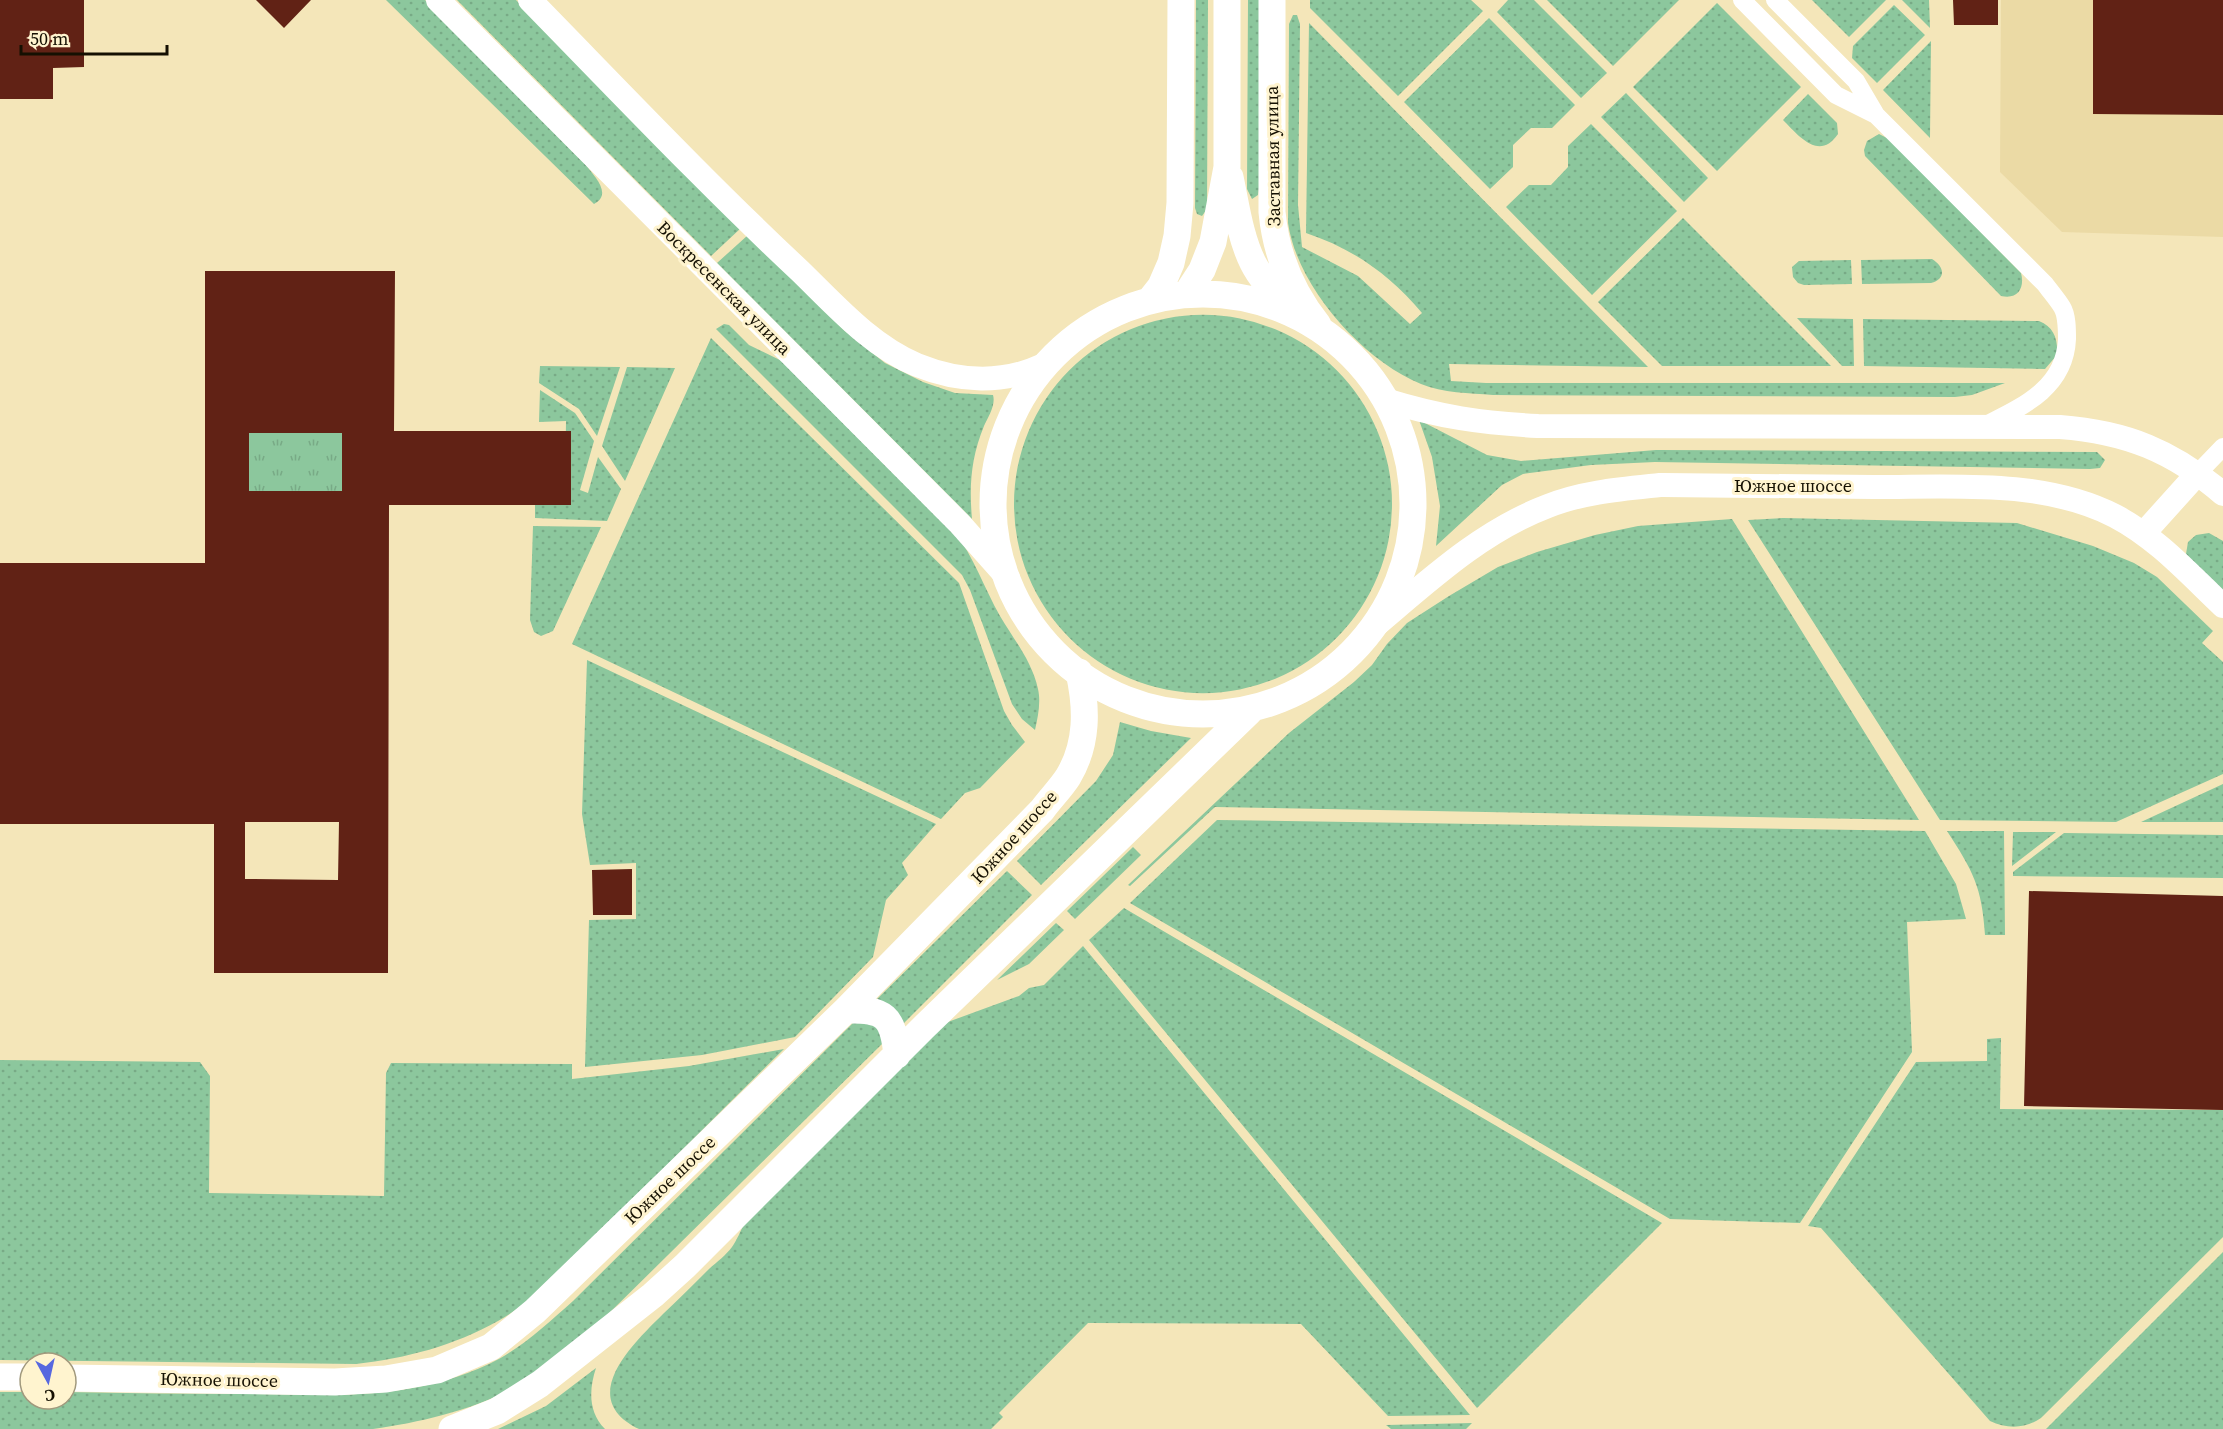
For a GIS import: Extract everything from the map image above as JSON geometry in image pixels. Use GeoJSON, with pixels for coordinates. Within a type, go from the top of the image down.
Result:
{"type":"FeatureCollection","features":[{"type":"Feature","properties":{"kind":"main road","name":"Воскресенская улица"},"geometry":{"type":"LineString","coordinates":[[438,0],[951,515],[1008,578]]}},
{"type":"Feature","properties":{"kind":"main road"},"geometry":{"type":"LineString","coordinates":[[530,0],[752,226],[864,331],[886,348],[915,364],[959,378],[986,379],[1025,374],[1044,365]]}},
{"type":"Feature","properties":{"kind":"main road"},"geometry":{"type":"LineString","coordinates":[[1150,300],[1161,286],[1171,263],[1179,214],[1181,0]]}},
{"type":"Feature","properties":{"kind":"main road","name":"Заставная улица"},"geometry":{"type":"LineString","coordinates":[[1187,293],[1202,270],[1213,242],[1227,167],[1227,0]]}},
{"type":"Feature","properties":{"kind":"main road","name":"Заставная улица"},"geometry":{"type":"LineString","coordinates":[[1272,0],[1272,212],[1274,233],[1278,253],[1288,278],[1304,306],[1326,335]]}},
{"type":"Feature","properties":{"kind":"main road","name":"Заставная улица"},"geometry":{"type":"LineString","coordinates":[[1227,167],[1253,263],[1265,281],[1294,314]]}},
{"type":"Feature","properties":{"kind":"main road"},"geometry":{"type":"LineString","coordinates":[[1187,293],[1227,294],[1261,301],[1294,314],[1326,335],[1371,379],[1385,400],[1400,432],[1408,458],[1414,506],[1412,535],[1404,566],[1391,598],[1369,631],[1324,675],[1298,694],[1274,705],[1249,712],[1204,717],[1172,713],[1136,704],[1108,691],[1079,672],[1037,627],[1008,578],[996,531],[993,504],[996,472],[1004,439],[1029,385],[1044,365],[1096,323],[1122,309],[1150,300],[1187,293]]}},
{"type":"Feature","properties":{"kind":"main road"},"geometry":{"type":"LineString","coordinates":[[1385,400],[1453,418],[1538,426],[2060,427],[2093,429],[2129,438],[2165,454],[2198,473],[2223,494]]}},
{"type":"Feature","properties":{"kind":"main road"},"geometry":{"type":"LineString","coordinates":[[2144,533],[2198,473]]}},
{"type":"Feature","properties":{"kind":"main road","name":"Южное шоссе"},"geometry":{"type":"LineString","coordinates":[[1369,631],[1458,556],[1502,528],[1548,506],[1587,495],[1660,485],[1966,487],[2033,492],[2085,504],[2114,516],[2144,533],[2223,606]]}},
{"type":"Feature","properties":{"kind":"main road","name":"Южное шоссе"},"geometry":{"type":"LineString","coordinates":[[78,1378],[334,1382],[386,1379],[437,1370],[491,1347],[535,1311],[846,1010],[1042,810],[1068,776],[1078,753],[1085,727],[1085,701],[1079,672]]}},
{"type":"Feature","properties":{"kind":"main road"},"geometry":{"type":"LineString","coordinates":[[452,1429],[497,1411],[540,1384],[653,1295],[1249,712]]}},
{"type":"Feature","properties":{"kind":"main road"},"geometry":{"type":"LineString","coordinates":[[846,1010],[867,1010],[882,1014],[890,1023],[895,1036],[897,1055]]}},
{"type":"Feature","properties":{"kind":"main road"},"geometry":{"type":"LineString","coordinates":[[0,1377],[18,1377]]}},
{"type":"Feature","properties":{"kind":"street"},"geometry":{"type":"LineString","coordinates":[[1742,0],[1836,95],[1876,115]]}},
{"type":"Feature","properties":{"kind":"street"},"geometry":{"type":"LineString","coordinates":[[1775,0],[1856,81],[1876,115],[2045,284],[2063,308],[2067,330],[2066,355],[2058,374],[2037,396],[2013,412],[1982,427]]}},
{"type":"Feature","properties":{"kind":"street"},"geometry":{"type":"LineString","coordinates":[[2198,473],[2223,447]]}},
{"type":"Feature","properties":{"kind":"shaded area"},"geometry":{"type":"Polygon","coordinates":[[[2001,0],[2223,0],[2223,237],[2062,232],[2000,172],[2001,0]]]}},
{"type":"Feature","properties":{"kind":"green space"},"geometry":{"type":"Polygon","coordinates":[[[386,0],[425,0],[586,165],[602,190],[599,200],[594,204],[386,0]]]}},
{"type":"Feature","properties":{"kind":"green space"},"geometry":{"type":"Polygon","coordinates":[[[457,0],[516,0],[741,228],[711,256],[457,0]]]}},
{"type":"Feature","properties":{"kind":"green space"},"geometry":{"type":"Polygon","coordinates":[[[1196,0],[1208,0],[1207,209],[1202,216],[1197,214],[1195,208],[1196,0]]]}},
{"type":"Feature","properties":{"kind":"green space"},"geometry":{"type":"Polygon","coordinates":[[[1248,0],[1260,0],[1259,189],[1258,195],[1252,199],[1247,189],[1248,0]]]}},
{"type":"Feature","properties":{"kind":"green space"},"geometry":{"type":"Polygon","coordinates":[[[1310,0],[1471,0],[1483,11],[1398,96],[1310,8],[1310,0]]]}},
{"type":"Feature","properties":{"kind":"green space"},"geometry":{"type":"Polygon","coordinates":[[[1508,0],[1534,0],[1607,73],[1581,98],[1497,12],[1508,0]]]}},
{"type":"Feature","properties":{"kind":"green space"},"geometry":{"type":"Polygon","coordinates":[[[1547,0],[1679,0],[1613,66],[1547,0]]]}},
{"type":"Feature","properties":{"kind":"green space"},"geometry":{"type":"Polygon","coordinates":[[[1812,0],[1886,0],[1849,37],[1812,0]]]}},
{"type":"Feature","properties":{"kind":"green space"},"geometry":{"type":"Polygon","coordinates":[[[1902,0],[1929,0],[1930,28],[1902,0]]]}},
{"type":"Feature","properties":{"kind":"green space"},"geometry":{"type":"Polygon","coordinates":[[[1717,3],[1801,87],[1717,171],[1633,87],[1717,3]]]}},
{"type":"Feature","properties":{"kind":"green space"},"geometry":{"type":"Polygon","coordinates":[[[1894,5],[1925,35],[1877,83],[1852,58],[1853,46],[1894,5]]]}},
{"type":"Feature","properties":{"kind":"green space"},"geometry":{"type":"Polygon","coordinates":[[[1293,15],[1297,15],[1300,24],[1298,205],[1302,247],[1358,276],[1410,324],[1422,313],[1384,275],[1370,265],[1340,247],[1306,233],[1309,23],[1648,367],[1449,364],[1451,381],[1486,383],[2005,383],[1972,395],[1955,397],[1493,395],[1438,389],[1421,384],[1399,373],[1355,339],[1336,318],[1318,295],[1294,247],[1288,223],[1289,24],[1293,15]]]}},
{"type":"Feature","properties":{"kind":"green space"},"geometry":{"type":"Polygon","coordinates":[[[1489,18],[1575,105],[1552,128],[1531,128],[1513,145],[1513,167],[1490,189],[1404,102],[1489,18]]]}},
{"type":"Feature","properties":{"kind":"green space"},"geometry":{"type":"Polygon","coordinates":[[[1931,41],[1930,138],[1883,90],[1931,41]]]}},
{"type":"Feature","properties":{"kind":"green space"},"geometry":{"type":"Polygon","coordinates":[[[1626,93],[1708,178],[1684,202],[1601,117],[1626,93]]]}},
{"type":"Feature","properties":{"kind":"green space"},"geometry":{"type":"Polygon","coordinates":[[[1808,94],[1837,123],[1838,134],[1824,146],[1809,143],[1783,120],[1808,94]]]}},
{"type":"Feature","properties":{"kind":"green space"},"geometry":{"type":"Polygon","coordinates":[[[1591,124],[1677,211],[1592,295],[1506,207],[1529,185],[1551,185],[1568,167],[1568,146],[1591,124]]]}},
{"type":"Feature","properties":{"kind":"green space"},"geometry":{"type":"Polygon","coordinates":[[[1879,134],[1889,139],[2021,273],[2022,283],[2019,292],[2012,296],[2001,296],[1865,156],[1867,141],[1879,134]]]}},
{"type":"Feature","properties":{"kind":"green space"},"geometry":{"type":"Polygon","coordinates":[[[1683,218],[1831,366],[1662,366],[1598,302],[1683,218]]]}},
{"type":"Feature","properties":{"kind":"green space"},"geometry":{"type":"Polygon","coordinates":[[[748,235],[845,331],[885,363],[923,382],[955,393],[993,395],[993,407],[984,426],[974,461],[971,483],[972,519],[717,263],[748,235]]]}},
{"type":"Feature","properties":{"kind":"green space"},"geometry":{"type":"Polygon","coordinates":[[[1932,259],[1942,272],[1939,279],[1931,283],[1862,284],[1861,260],[1932,259]]]}},
{"type":"Feature","properties":{"kind":"green space"},"geometry":{"type":"Polygon","coordinates":[[[1851,260],[1852,284],[1804,285],[1798,283],[1793,277],[1792,267],[1799,261],[1851,260]]]}},
{"type":"Feature","properties":{"kind":"green space"},"geometry":{"type":"Polygon","coordinates":[[[1203,315],[1258,323],[1292,338],[1323,358],[1349,384],[1369,415],[1384,449],[1392,504],[1384,559],[1369,593],[1349,624],[1323,650],[1292,670],[1258,685],[1203,693],[1148,685],[1114,670],[1083,650],[1057,624],[1037,593],[1022,559],[1014,504],[1022,449],[1037,415],[1057,384],[1083,358],[1114,338],[1148,323],[1203,315]]]}},
{"type":"Feature","properties":{"kind":"green space"},"geometry":{"type":"Polygon","coordinates":[[[1797,318],[1853,319],[1854,366],[1842,366],[1797,318]]]}},
{"type":"Feature","properties":{"kind":"green space"},"geometry":{"type":"Polygon","coordinates":[[[1863,319],[2039,321],[2052,330],[2057,344],[2057,355],[2045,369],[1864,366],[1863,319]]]}},
{"type":"Feature","properties":{"kind":"green space"},"geometry":{"type":"Polygon","coordinates":[[[724,324],[729,325],[749,345],[786,363],[954,531],[1032,669],[1039,699],[1035,730],[1022,719],[1012,704],[970,590],[962,575],[716,329],[724,324]]]}},
{"type":"Feature","properties":{"kind":"green space"},"geometry":{"type":"Polygon","coordinates":[[[711,338],[959,583],[1004,711],[1025,742],[980,788],[965,793],[941,819],[572,644],[711,338]]]}},
{"type":"Feature","properties":{"kind":"green space"},"geometry":{"type":"Polygon","coordinates":[[[540,366],[620,367],[597,436],[579,409],[539,383],[540,366]]]}},
{"type":"Feature","properties":{"kind":"green space"},"geometry":{"type":"Polygon","coordinates":[[[627,367],[675,368],[625,481],[602,446],[627,367]]]}},
{"type":"Feature","properties":{"kind":"green space"},"geometry":{"type":"Polygon","coordinates":[[[540,390],[575,413],[594,441],[580,490],[588,493],[598,457],[621,489],[607,521],[535,518],[535,494],[565,494],[566,421],[539,422],[540,390]]]}},
{"type":"Feature","properties":{"kind":"green space"},"geometry":{"type":"Polygon","coordinates":[[[1419,420],[1487,455],[1521,461],[1656,450],[2097,452],[2105,460],[2100,468],[2090,469],[1655,462],[1591,465],[1523,474],[1502,485],[1436,546],[1440,506],[1432,457],[1419,420]]]}},
{"type":"Feature","properties":{"kind":"green space"},"geometry":{"type":"Polygon","coordinates":[[[249,433],[342,433],[342,491],[249,491],[249,433]]]}},
{"type":"Feature","properties":{"kind":"green space"},"geometry":{"type":"Polygon","coordinates":[[[1783,518],[2017,523],[2093,546],[2134,563],[2157,577],[2213,631],[2202,643],[2223,662],[2223,774],[2116,822],[1940,820],[1748,520],[1783,518]]]}},
{"type":"Feature","properties":{"kind":"green space"},"geometry":{"type":"Polygon","coordinates":[[[1732,519],[1919,820],[1215,807],[1130,886],[1128,885],[1289,733],[1354,682],[1372,665],[1387,644],[1407,623],[1449,596],[1498,567],[1537,552],[1595,535],[1638,526],[1732,519]]]}},
{"type":"Feature","properties":{"kind":"green space"},"geometry":{"type":"Polygon","coordinates":[[[533,526],[601,527],[553,631],[541,636],[534,632],[530,620],[533,526]]]}},
{"type":"Feature","properties":{"kind":"green space"},"geometry":{"type":"Polygon","coordinates":[[[2209,533],[2223,541],[2223,595],[2186,554],[2188,542],[2196,535],[2209,533]]]}},
{"type":"Feature","properties":{"kind":"green space"},"geometry":{"type":"Polygon","coordinates":[[[587,660],[936,824],[902,863],[908,875],[886,900],[873,957],[795,1037],[702,1055],[585,1067],[589,920],[636,919],[636,863],[590,865],[582,814],[587,660]]]}},
{"type":"Feature","properties":{"kind":"green space"},"geometry":{"type":"Polygon","coordinates":[[[1120,722],[1151,731],[1191,738],[1041,885],[1017,861],[1096,781],[1113,755],[1120,722]]]}},
{"type":"Feature","properties":{"kind":"green space"},"geometry":{"type":"Polygon","coordinates":[[[2223,784],[2223,822],[2141,822],[2223,784]]]}},
{"type":"Feature","properties":{"kind":"green space"},"geometry":{"type":"Polygon","coordinates":[[[1217,820],[1925,831],[1956,884],[1966,919],[1907,922],[1912,1052],[1800,1223],[1670,1219],[1130,903],[1217,820]]]}},
{"type":"Feature","properties":{"kind":"green space"},"geometry":{"type":"Polygon","coordinates":[[[1947,831],[2004,831],[2005,935],[1985,935],[1984,918],[1975,880],[1947,831]]]}},
{"type":"Feature","properties":{"kind":"green space"},"geometry":{"type":"Polygon","coordinates":[[[2013,832],[2056,832],[2012,866],[2013,832]]]}},
{"type":"Feature","properties":{"kind":"green space"},"geometry":{"type":"Polygon","coordinates":[[[2064,833],[2223,835],[2223,878],[2013,876],[2013,872],[2064,833]]]}},
{"type":"Feature","properties":{"kind":"green space"},"geometry":{"type":"Polygon","coordinates":[[[1133,847],[1141,855],[1075,919],[1067,911],[1133,847]]]}},
{"type":"Feature","properties":{"kind":"green space"},"geometry":{"type":"Polygon","coordinates":[[[1007,871],[1032,895],[899,1028],[898,1016],[894,1008],[875,1001],[1007,871]]]}},
{"type":"Feature","properties":{"kind":"green space"},"geometry":{"type":"Polygon","coordinates":[[[1124,908],[1662,1223],[1477,1408],[1089,940],[1124,908]]]}},
{"type":"Feature","properties":{"kind":"green space"},"geometry":{"type":"Polygon","coordinates":[[[1056,923],[1064,930],[1029,964],[997,980],[1056,923]]]}},
{"type":"Feature","properties":{"kind":"green space"},"geometry":{"type":"Polygon","coordinates":[[[1083,946],[1470,1415],[1388,1416],[1301,1324],[1088,1323],[999,1413],[1003,1417],[991,1429],[639,1429],[620,1416],[612,1402],[611,1387],[616,1371],[625,1355],[651,1326],[730,1250],[745,1222],[945,1023],[1019,996],[1029,988],[1044,985],[1083,946]]]}},
{"type":"Feature","properties":{"kind":"green space"},"geometry":{"type":"Polygon","coordinates":[[[870,1017],[884,1036],[882,1044],[594,1328],[549,1366],[509,1391],[442,1415],[373,1429],[0,1429],[0,1392],[18,1392],[18,1411],[78,1411],[78,1392],[311,1395],[371,1393],[430,1384],[489,1364],[523,1344],[573,1301],[857,1019],[870,1017]]]}},
{"type":"Feature","properties":{"kind":"green space"},"geometry":{"type":"Polygon","coordinates":[[[2001,1038],[2000,1109],[2223,1110],[2223,1237],[2041,1418],[2016,1427],[1990,1421],[1821,1228],[1808,1226],[1916,1062],[1987,1061],[1987,1039],[2001,1038]]]}},
{"type":"Feature","properties":{"kind":"green space"},"geometry":{"type":"Polygon","coordinates":[[[784,1049],[544,1287],[514,1311],[481,1330],[429,1350],[356,1364],[78,1361],[78,1351],[18,1351],[18,1360],[0,1360],[0,1060],[200,1062],[210,1076],[209,1193],[384,1196],[386,1073],[391,1063],[572,1064],[572,1079],[689,1066],[784,1049]]]}},
{"type":"Feature","properties":{"kind":"green space"},"geometry":{"type":"Polygon","coordinates":[[[2223,1252],[2223,1429],[2046,1429],[2223,1252]]]}},
{"type":"Feature","properties":{"kind":"green space"},"geometry":{"type":"Polygon","coordinates":[[[596,1368],[591,1392],[593,1408],[605,1429],[498,1429],[546,1406],[596,1368]]]}},
{"type":"Feature","properties":{"kind":"green space"},"geometry":{"type":"Polygon","coordinates":[[[1472,1423],[1466,1429],[1391,1429],[1386,1425],[1472,1423]]]}},
{"type":"Feature","properties":{"kind":"building"},"geometry":{"type":"Polygon","coordinates":[[[0,0],[84,0],[84,67],[53,68],[53,99],[0,99],[0,0]]]}},
{"type":"Feature","properties":{"kind":"building"},"geometry":{"type":"Polygon","coordinates":[[[256,0],[311,0],[284,28],[256,0]]]}},
{"type":"Feature","properties":{"kind":"building"},"geometry":{"type":"Polygon","coordinates":[[[1953,0],[1998,0],[1998,25],[1954,25],[1953,0]]]}},
{"type":"Feature","properties":{"kind":"building"},"geometry":{"type":"Polygon","coordinates":[[[2093,0],[2223,0],[2223,115],[2093,114],[2093,0]]]}},
{"type":"Feature","properties":{"kind":"building"},"geometry":{"type":"Polygon","coordinates":[[[205,271],[395,271],[394,431],[571,431],[571,505],[389,505],[388,973],[214,973],[214,824],[0,824],[0,563],[205,563],[205,271]],[[249,433],[249,491],[342,491],[342,433],[249,433]],[[245,822],[245,879],[338,880],[339,822],[245,822]]]}},
{"type":"Feature","properties":{"kind":"building"},"geometry":{"type":"Polygon","coordinates":[[[632,869],[632,915],[593,915],[592,870],[632,869]]]}},
{"type":"Feature","properties":{"kind":"building"},"geometry":{"type":"Polygon","coordinates":[[[2029,891],[2223,896],[2223,1110],[2024,1106],[2029,891]]]}}]}
